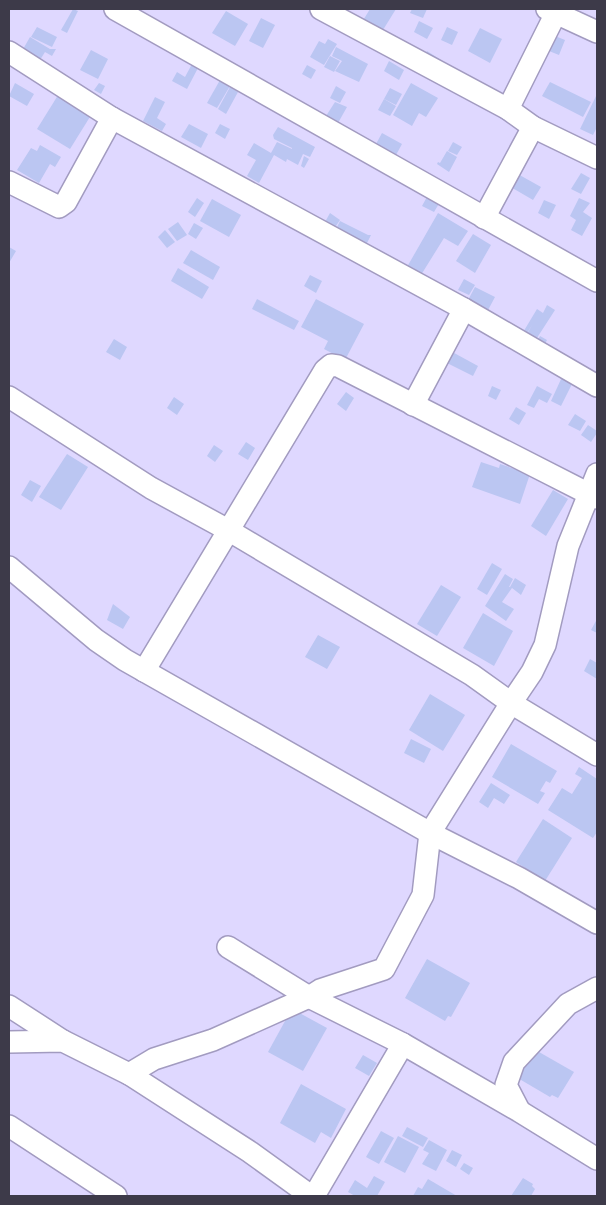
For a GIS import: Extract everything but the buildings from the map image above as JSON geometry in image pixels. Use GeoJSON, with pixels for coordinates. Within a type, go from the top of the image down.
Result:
{"type":"FeatureCollection","features":[{"type":"Feature","properties":{"kind":"street"},"geometry":{"type":"LineString","coordinates":[[115,9],[597,281]]}},
{"type":"Feature","properties":{"kind":"street"},"geometry":{"type":"LineString","coordinates":[[321,9],[508,109],[534,127],[597,158]]}},
{"type":"Feature","properties":{"kind":"street"},"geometry":{"type":"LineString","coordinates":[[508,109],[552,11],[597,32]]}},
{"type":"Feature","properties":{"kind":"street"},"geometry":{"type":"LineString","coordinates":[[9,52],[112,118],[464,308],[597,386]]}},
{"type":"Feature","properties":{"kind":"street"},"geometry":{"type":"LineString","coordinates":[[9,182],[59,207],[66,202],[112,118]]}},
{"type":"Feature","properties":{"kind":"street"},"geometry":{"type":"LineString","coordinates":[[484,218],[534,127]]}},
{"type":"Feature","properties":{"kind":"street"},"geometry":{"type":"LineString","coordinates":[[413,405],[464,308]]}},
{"type":"Feature","properties":{"kind":"street"},"geometry":{"type":"LineString","coordinates":[[144,671],[325,370],[331,365],[338,366],[593,496]]}},
{"type":"Feature","properties":{"kind":"street"},"geometry":{"type":"LineString","coordinates":[[9,397],[151,488],[228,530],[472,675],[511,703],[597,756]]}},
{"type":"Feature","properties":{"kind":"street"},"geometry":{"type":"LineString","coordinates":[[129,1074],[154,1059],[213,1040],[309,997],[320,990],[384,969],[423,895],[430,833],[532,672],[545,645],[568,546],[593,496],[597,474]]}},
{"type":"Feature","properties":{"kind":"street"},"geometry":{"type":"LineString","coordinates":[[9,567],[96,640],[144,671],[430,833],[520,878],[597,922]]}},
{"type":"Feature","properties":{"kind":"street"},"geometry":{"type":"LineString","coordinates":[[228,947],[309,997],[403,1044],[519,1111],[597,1159]]}},
{"type":"Feature","properties":{"kind":"street"},"geometry":{"type":"LineString","coordinates":[[519,1111],[506,1085],[514,1062],[568,1004],[597,988]]}},
{"type":"Feature","properties":{"kind":"street"},"geometry":{"type":"LineString","coordinates":[[9,1006],[63,1041],[129,1074],[250,1152],[312,1196],[403,1044]]}},
{"type":"Feature","properties":{"kind":"street"},"geometry":{"type":"LineString","coordinates":[[9,1042],[63,1041]]}},
{"type":"Feature","properties":{"kind":"street"},"geometry":{"type":"LineString","coordinates":[[9,1126],[116,1196]]}}]}
